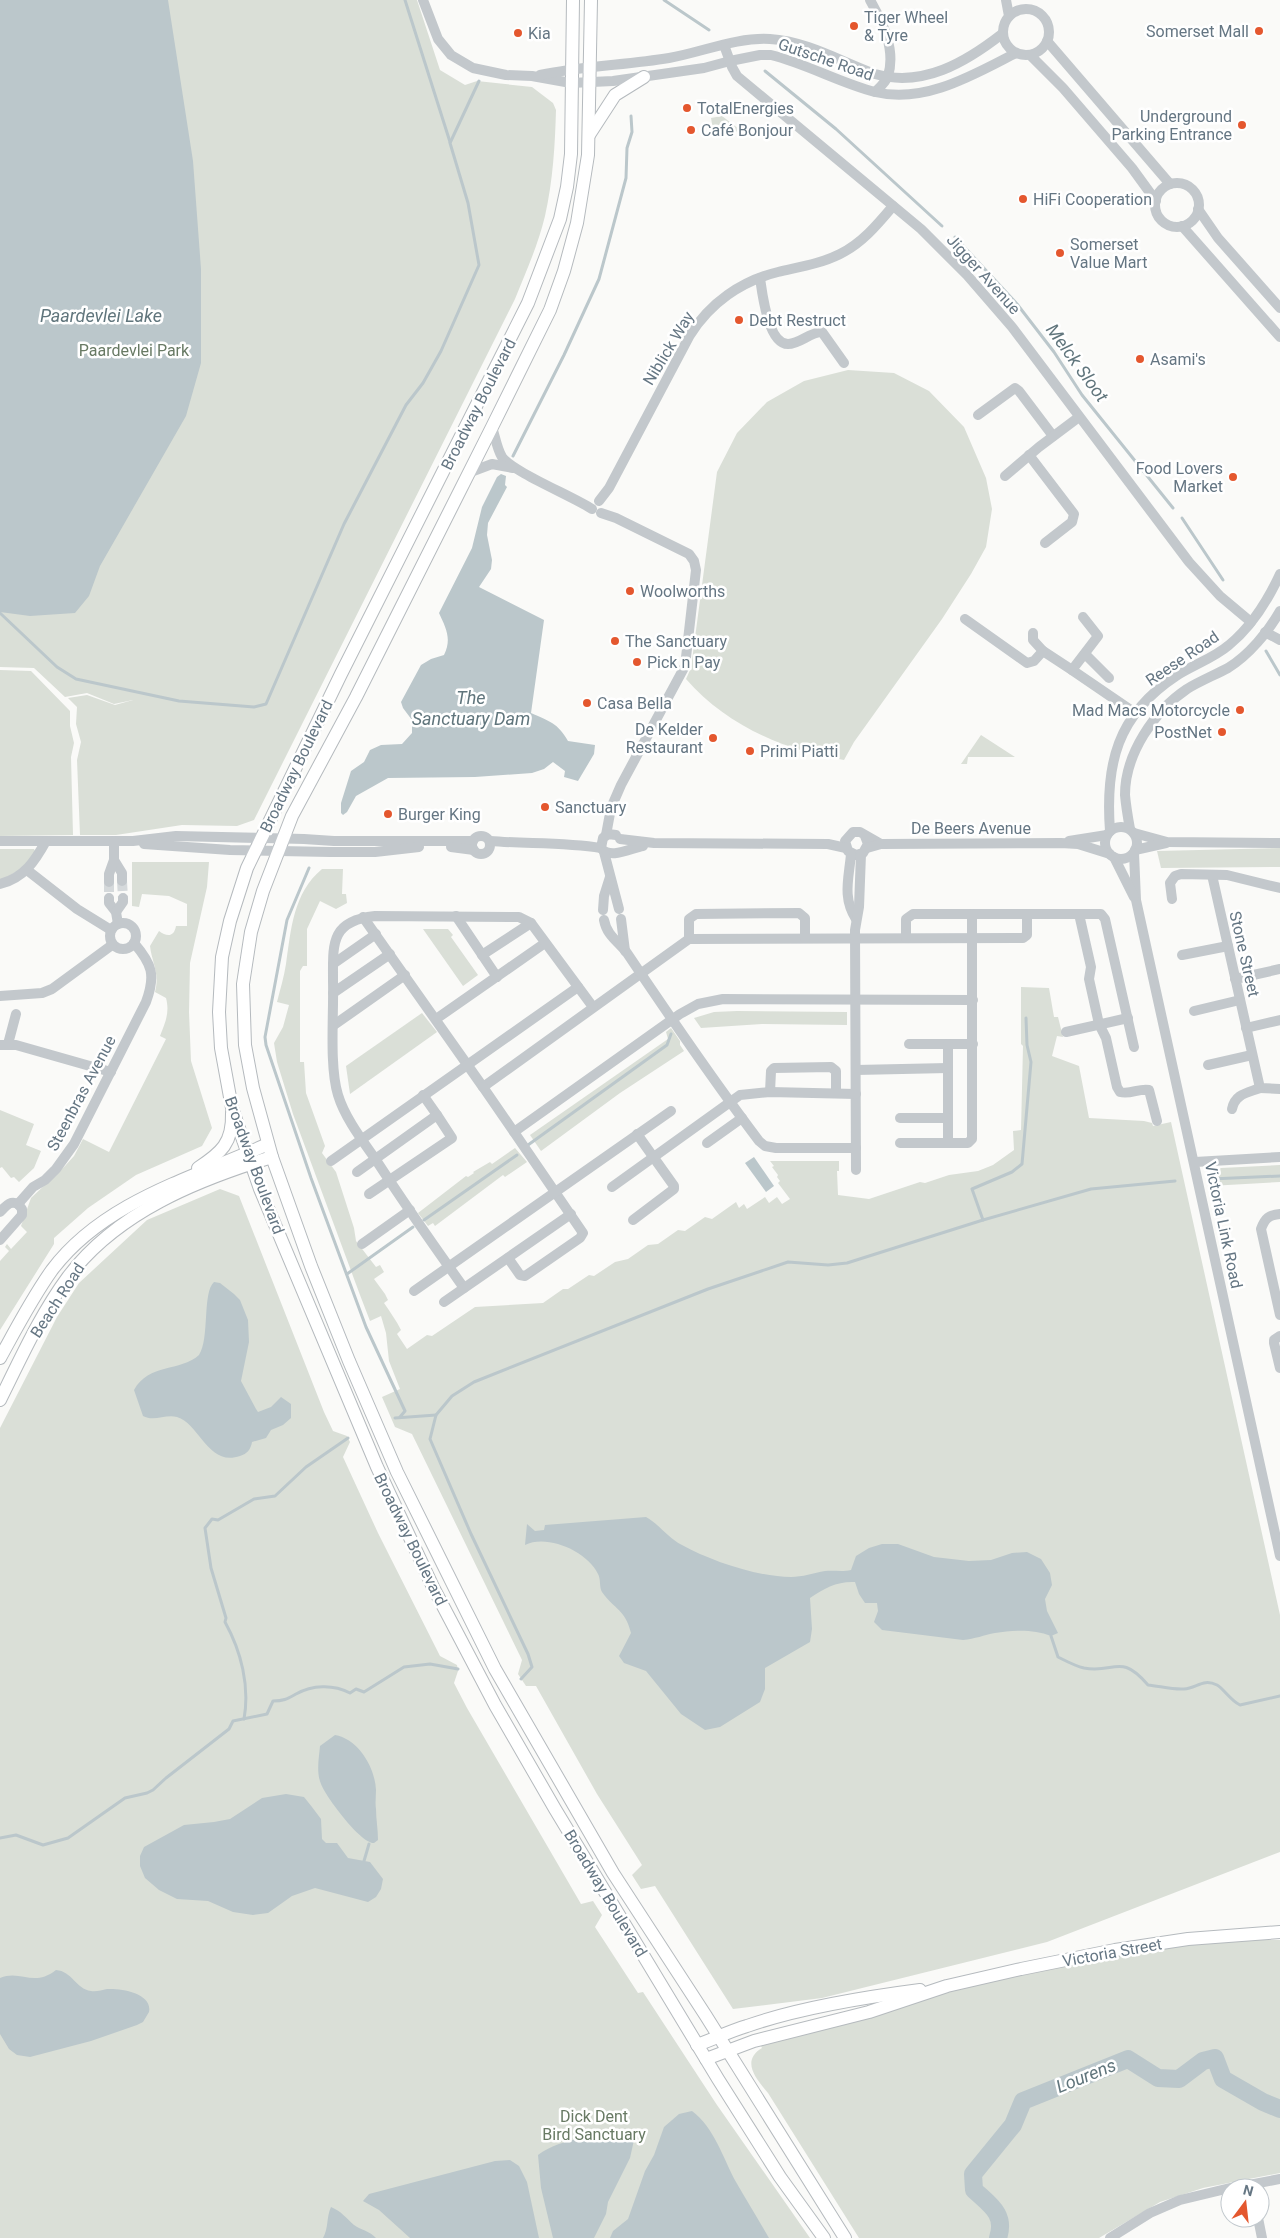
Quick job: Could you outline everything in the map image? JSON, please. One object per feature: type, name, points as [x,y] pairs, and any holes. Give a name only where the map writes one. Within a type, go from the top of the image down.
[{"type":"main road","name":"Broadway Boulevard","points":[[573,0],[572,126],[567,187],[560,219],[528,303],[257,844],[230,921],[220,978],[218,1012],[221,1048],[232,1108],[251,1158],[260,1189],[370,1450],[434,1586],[510,1731],[697,2046],[780,2177],[824,2238]]},
{"type":"main road","name":"Broadway Boulevard","points":[[591,0],[589,135],[584,191],[576,230],[564,271],[550,310],[492,427],[356,697],[292,816],[263,891],[251,932],[242,1002],[245,1045],[253,1088],[272,1157],[311,1266],[352,1370],[397,1472],[495,1669],[613,1873],[845,2238]]},
{"type":"main road","points":[[589,135],[615,95],[644,77]]},
{"type":"main road","points":[[189,1178],[196,1169],[223,1149],[230,1134],[232,1108]]},
{"type":"main road","name":"Beach Road","points":[[0,1400],[48,1307],[68,1277],[90,1252],[117,1227],[154,1204],[251,1158],[268,1144]]},
{"type":"main road","name":"Beach Road","points":[[0,1358],[29,1305],[52,1270],[83,1237],[109,1217],[133,1202],[189,1178],[251,1158],[272,1157]]},
{"type":"main road","name":"Victoria Street","points":[[706,2059],[754,2042],[868,2012],[947,1986],[1021,1968],[1115,1950],[1188,1939],[1280,1932]]},
{"type":"main road","name":"Victoria Street","points":[[697,2046],[748,2025],[788,2015],[891,1994],[947,1986]]},
{"type":"street","points":[[423,0],[438,39],[451,55],[474,68],[486,72],[532,76]]},
{"type":"street","points":[[870,0],[887,34],[889,55],[888,78],[875,92]]},
{"type":"street","points":[[1006,0],[1009,16]]},
{"type":"street","points":[[1025,4],[1045,18],[1049,27],[1047,41],[1040,50],[1030,55],[1016,53],[1007,45],[1002,34],[1004,24],[1009,16],[1025,4]]},
{"type":"street","name":"Gutsche Road","points":[[532,76],[572,68],[658,60],[696,53],[748,39],[782,40],[888,78],[908,79],[936,72],[980,52],[1002,34]]},
{"type":"street","points":[[1047,41],[1170,184]]},
{"type":"street","name":"Jigger Avenue","points":[[724,45],[737,76],[948,254],[984,294],[1194,568],[1220,596],[1251,622]]},
{"type":"street","name":"Gutsche Road","points":[[532,76],[572,82],[613,81],[704,68],[760,55],[771,55],[875,92],[900,95],[924,93],[941,87],[1016,53]]},
{"type":"street","points":[[1030,55],[1063,88],[1132,168],[1156,201]]},
{"type":"street","points":[[1198,209],[1193,220],[1182,226],[1171,226],[1162,221],[1157,213],[1156,201],[1160,192],[1170,184],[1181,184],[1191,188],[1197,198],[1198,209],[1218,238],[1280,308]]},
{"type":"street","name":"Niblick Way","points":[[599,506],[696,326],[727,295],[760,278],[811,265],[839,255],[862,240],[893,206]]},
{"type":"street","points":[[1182,226],[1280,337]]},
{"type":"street","points":[[760,278],[765,311],[779,339],[784,343],[791,343],[822,332],[844,363]]},
{"type":"street","points":[[978,415],[1015,388],[1053,436]]},
{"type":"street","points":[[1005,476],[1079,416]]},
{"type":"street","points":[[492,427],[501,455],[519,470],[577,500],[599,506],[616,518],[689,554],[694,561],[696,570],[685,666],[621,785],[611,808],[608,841],[610,873],[615,887],[626,951]]},
{"type":"street","points":[[1029,455],[1074,514],[1072,522],[1045,543]]},
{"type":"street","points":[[468,473],[492,464],[519,470]]},
{"type":"street","name":"Reese Road","points":[[1108,833],[1111,766],[1127,726],[1135,713],[1153,694],[1176,676],[1229,645],[1251,622],[1280,574]]},
{"type":"street","name":"Reese Road","points":[[1132,831],[1125,794],[1128,774],[1134,755],[1154,719],[1167,705],[1187,690],[1230,666],[1247,653],[1266,632],[1280,611]]},
{"type":"street","points":[[1072,670],[1098,636],[1083,617]]},
{"type":"street","points":[[965,619],[1027,662],[1034,662],[1043,651]]},
{"type":"street","points":[[1266,632],[1280,640]]},
{"type":"street","points":[[1032,633],[1034,640],[1043,651],[1135,713]]},
{"type":"street","points":[[1085,654],[1109,678]]},
{"type":"street","points":[[1132,831],[1137,843],[1134,851],[1125,858],[1112,856],[1105,845],[1108,833],[1120,827],[1166,842],[1280,843]]},
{"type":"street","points":[[854,849],[868,844],[865,836],[855,832],[854,849],[854,872],[846,892],[848,907],[856,919],[856,1170]]},
{"type":"street","name":"De Beers Avenue","points":[[1061,843],[1108,833]]},
{"type":"street","points":[[0,841],[114,841],[151,845],[257,844],[283,838],[474,845],[482,854],[489,845],[482,836],[474,845],[375,852],[278,851],[257,844]]},
{"type":"street","name":"De Beers Avenue","points":[[865,836],[881,844]]},
{"type":"street","points":[[0,884],[13,879],[27,870],[37,858],[46,841]]},
{"type":"street","points":[[109,882],[109,874],[114,860],[114,841]]},
{"type":"street","points":[[608,841],[621,846],[610,873],[604,896],[603,915],[610,937],[626,951],[672,1020],[759,1141],[770,1148],[856,1148]]},
{"type":"street","name":"De Beers Avenue","points":[[489,845],[572,844],[608,841],[654,844],[828,844],[854,849],[881,844],[1061,843],[1078,844],[1112,856]]},
{"type":"street","points":[[1134,851],[1144,850],[1166,842]]},
{"type":"street","name":"De Beers Avenue","points":[[618,852],[654,844]]},
{"type":"street","name":"Victoria Link Road","points":[[1134,851],[1136,900],[1280,1556]]},
{"type":"street","name":"Victoria Link Road","points":[[1112,856],[1136,900]]},
{"type":"street","points":[[114,860],[122,873],[122,882]]},
{"type":"street","points":[[27,870],[77,909],[115,927],[124,924],[132,927],[136,935],[134,943],[124,950],[112,945],[109,938],[115,927],[116,912],[123,902],[123,898]]},
{"type":"street","points":[[1172,899],[1170,883],[1175,876],[1212,875],[1248,879],[1280,888]]},
{"type":"street","name":"Stone Street","points":[[1212,875],[1260,1088]]},
{"type":"street","points":[[109,898],[109,903],[116,912]]},
{"type":"street","points":[[689,938],[689,919],[692,915],[801,914],[805,918],[805,938]]},
{"type":"street","points":[[906,938],[906,919],[910,914],[1098,914],[1104,917],[1134,1046]]},
{"type":"street","points":[[900,1143],[968,1142],[972,1138],[972,914]]},
{"type":"street","points":[[483,1087],[689,938],[1024,938],[1027,935],[1027,914]]},
{"type":"street","points":[[1079,914],[1091,967],[1089,979],[1098,1024],[1106,1038],[1118,1090],[1126,1094],[1144,1089],[1149,1090],[1157,1120]]},
{"type":"street","points":[[456,916],[497,977]]},
{"type":"street","points":[[464,1288],[389,1181],[342,1108],[337,1094],[334,1075],[333,964],[336,934],[350,922],[364,917],[516,916],[531,923],[593,1007]]},
{"type":"street","points":[[364,917],[583,1231],[580,1238],[525,1276],[520,1275],[508,1258]]},
{"type":"street","points":[[482,955],[531,923]]},
{"type":"street","points":[[333,964],[376,934]]},
{"type":"street","name":"Steenbras Avenue","points":[[18,1204],[33,1187],[55,1170],[74,1144],[146,1002],[150,989],[151,974],[148,959],[134,943]]},
{"type":"street","points":[[436,1019],[545,943]]},
{"type":"street","points":[[0,996],[42,992],[52,989],[112,945]]},
{"type":"street","points":[[1182,955],[1228,946]]},
{"type":"street","points":[[334,994],[390,954]]},
{"type":"street","points":[[1235,979],[1280,969]]},
{"type":"street","points":[[334,1026],[405,975]]},
{"type":"street","points":[[330,1161],[578,987]]},
{"type":"street","points":[[514,1132],[672,1020],[698,1004],[714,1000],[972,1000]]},
{"type":"street","points":[[1194,1011],[1240,1000]]},
{"type":"street","points":[[16,1014],[4,1044],[112,1072]]},
{"type":"street","points":[[1066,1032],[1128,1018]]},
{"type":"street","points":[[1246,1028],[1280,1020]]},
{"type":"street","points":[[909,1044],[972,1044]]},
{"type":"street","points":[[948,1044],[948,1142]]},
{"type":"street","points":[[1208,1065],[1252,1055]]},
{"type":"street","points":[[770,1092],[771,1071],[774,1068],[831,1067],[836,1071],[836,1093]]},
{"type":"street","points":[[856,1070],[948,1068]]},
{"type":"street","points":[[1232,1109],[1238,1096],[1260,1088],[1280,1089]]},
{"type":"street","points":[[612,1187],[740,1095],[770,1092],[856,1094]]},
{"type":"street","points":[[369,1194],[452,1138],[423,1095]]},
{"type":"street","points":[[414,1291],[671,1111]]},
{"type":"street","points":[[357,1172],[437,1116]]},
{"type":"street","points":[[707,1143],[742,1118]]},
{"type":"street","points":[[900,1118],[948,1118]]},
{"type":"street","points":[[633,1220],[674,1189],[674,1186],[637,1134]]},
{"type":"street","points":[[1195,1162],[1280,1157]]},
{"type":"street","points":[[0,1212],[8,1204],[18,1204],[22,1209],[22,1215],[0,1240]]},
{"type":"street","points":[[362,1244],[410,1210]]},
{"type":"street","points":[[444,1302],[571,1214]]},
{"type":"street","points":[[1280,1214],[1269,1216],[1261,1228],[1280,1315]]},
{"type":"street","points":[[1277,1338],[1280,1368]]},
{"type":"street","points":[[1110,2238],[1150,2213],[1173,2204],[1220,2191]]},
{"type":"green space","name":"Paardevlei Park","points":[[0,0],[417,0],[440,70],[465,85],[477,81],[532,87],[553,103],[556,110],[553,163],[545,216],[515,299],[254,820],[237,826],[182,825],[116,835],[80,835],[77,760],[81,742],[76,724],[77,707],[68,698],[87,695],[115,705],[133,700],[114,704],[87,693],[65,697],[34,668],[0,667]]},
{"type":"green space","points":[[722,116],[739,131],[714,135],[711,118]]},
{"type":"green space","points":[[848,370],[894,373],[929,391],[964,427],[986,478],[992,509],[986,547],[971,574],[942,619],[854,742],[844,760],[800,750],[758,733],[719,710],[686,679],[691,668],[717,472],[737,433],[767,402],[804,381]]},
{"type":"green space","points":[[0,670],[31,671],[70,711],[70,726],[74,743],[71,757],[73,835],[0,836]]},
{"type":"green space","points":[[981,735],[1015,757],[968,757],[967,764],[961,764]]},
{"type":"green space","points":[[1280,848],[1280,867],[1161,868],[1157,851]]},
{"type":"green space","points":[[0,849],[34,849],[35,851],[26,866],[0,881]]},
{"type":"green space","points":[[132,862],[209,862],[207,887],[190,963],[189,1012],[191,1061],[212,1128],[202,1146],[136,1175],[88,1208],[54,1238],[54,1244],[0,1330],[0,1261],[9,1251],[5,1247],[7,1244],[11,1249],[27,1232],[21,1226],[31,1198],[74,1156],[83,1139],[109,1152],[166,1039],[160,1036],[166,1018],[167,1003],[166,998],[155,992],[157,979],[150,946],[159,931],[170,935],[174,932],[176,926],[187,926],[187,904],[169,896],[142,894],[139,907],[132,906]]},
{"type":"green space","points":[[322,869],[343,869],[342,894],[346,894],[347,903],[336,909],[320,901],[307,929],[307,966],[303,966],[300,971],[300,1062],[304,1062],[306,1093],[325,1146],[322,1153],[336,1172],[354,1228],[356,1241],[376,1267],[380,1265],[384,1272],[374,1279],[388,1300],[384,1303],[401,1330],[397,1334],[407,1349],[427,1335],[432,1336],[475,1307],[543,1303],[563,1289],[568,1289],[589,1275],[594,1276],[615,1262],[628,1259],[648,1245],[658,1244],[678,1230],[685,1231],[705,1217],[712,1219],[736,1202],[739,1208],[744,1204],[747,1209],[765,1197],[769,1203],[777,1197],[782,1204],[790,1199],[778,1183],[780,1181],[777,1177],[778,1175],[770,1161],[839,1161],[839,1171],[837,1171],[838,1195],[869,1199],[920,1182],[925,1183],[949,1175],[978,1171],[993,1165],[1014,1150],[1013,1131],[1021,1130],[1023,1046],[1021,1044],[1021,987],[1049,988],[1054,1017],[1058,1017],[1063,1037],[1057,1036],[1052,1056],[1079,1066],[1089,1118],[1144,1121],[1152,1123],[1153,1126],[1171,1122],[1280,1615],[1280,1852],[1047,1942],[822,1998],[733,2009],[655,1886],[641,1889],[632,1875],[642,1865],[597,1794],[536,1686],[526,1686],[518,1674],[522,1660],[412,1434],[395,1427],[382,1397],[400,1389],[389,1361],[386,1333],[381,1316],[370,1321],[293,1114],[277,1062],[274,1043],[283,1027],[289,1005],[277,1002],[295,913],[305,889]]},
{"type":"green space","points":[[423,929],[448,929],[453,935],[451,937],[478,975],[463,986]]},
{"type":"green space","points":[[714,1012],[847,1012],[847,1025],[762,1024],[701,1028],[694,1018]]},
{"type":"green space","points":[[422,1013],[437,1032],[350,1094],[346,1066]]},
{"type":"green space","points":[[671,1028],[684,1051],[620,1093],[541,1151],[530,1135],[668,1039],[666,1032]]},
{"type":"green space","points":[[0,1110],[34,1124],[26,1145],[41,1151],[34,1168],[19,1182],[14,1177],[11,1178],[2,1167],[0,1168]]},
{"type":"green space","points":[[515,1148],[527,1162],[505,1177],[503,1175],[435,1226],[433,1223],[428,1226],[418,1213],[466,1176],[468,1177],[490,1162],[492,1164]]},
{"type":"green space","points":[[1280,1165],[1280,1182],[1210,1186],[1209,1176],[1221,1168]]},
{"type":"green space","name":"Dick Dent Bird Sanctuary","points":[[220,1189],[239,1196],[324,1412],[333,1431],[347,1436],[350,1442],[343,1457],[378,1533],[440,1656],[457,1665],[458,1671],[454,1683],[467,1708],[581,1904],[593,1901],[602,1915],[595,1927],[638,1993],[643,1992],[717,2105],[810,2238],[0,2238],[0,1428],[57,1317],[79,1283],[147,1220]]},
{"type":"green space","points":[[1232,1940],[1280,1940],[1280,2173],[1254,2178],[1220,2178],[1220,2185],[1203,2188],[1160,2202],[1099,2238],[859,2238],[768,2093],[755,2076],[751,2065],[755,2053],[762,2048],[761,2046],[931,1997],[1033,1971],[1157,1949]]},
{"type":"water","name":"Paardevlei Lake","points":[[0,0],[168,0],[193,161],[201,269],[201,363],[186,416],[100,566],[89,596],[75,613],[30,616],[0,612]]},
{"type":"water","name":"The Sanctuary Dam","points":[[501,474],[506,476],[505,485],[507,487],[488,523],[487,535],[492,560],[491,569],[479,587],[544,620],[531,713],[557,726],[568,741],[595,745],[594,754],[578,781],[564,777],[565,771],[553,762],[544,769],[532,773],[475,777],[388,778],[356,796],[347,812],[343,815],[341,813],[341,803],[351,771],[364,762],[370,750],[381,745],[402,744],[412,733],[412,720],[401,702],[421,665],[431,659],[444,655],[448,639],[439,613],[472,548],[482,507],[497,477]]},
{"type":"water","points":[[754,1157],[774,1186],[766,1192],[745,1163]]},
{"type":"water","points":[[214,1282],[220,1283],[240,1300],[248,1320],[249,1342],[241,1381],[256,1409],[258,1412],[271,1407],[281,1397],[291,1404],[291,1418],[283,1425],[271,1430],[266,1438],[252,1442],[250,1449],[245,1454],[229,1458],[220,1456],[212,1450],[185,1421],[177,1417],[147,1418],[143,1416],[134,1390],[140,1381],[148,1376],[183,1364],[199,1355],[204,1338],[208,1296]]},
{"type":"water","points":[[646,1517],[677,1542],[694,1551],[735,1567],[778,1576],[795,1577],[825,1571],[851,1570],[856,1556],[869,1548],[882,1544],[898,1544],[934,1557],[969,1561],[991,1560],[1012,1553],[1027,1552],[1041,1559],[1050,1573],[1052,1585],[1045,1599],[1047,1611],[1058,1633],[1051,1636],[1031,1631],[1009,1631],[963,1640],[882,1630],[874,1622],[878,1611],[877,1603],[865,1603],[859,1594],[855,1582],[837,1584],[826,1588],[810,1598],[812,1629],[810,1642],[765,1668],[765,1689],[760,1702],[720,1727],[705,1730],[681,1714],[646,1671],[624,1663],[619,1656],[631,1633],[629,1625],[623,1614],[602,1592],[599,1576],[593,1566],[576,1552],[555,1543],[534,1542],[525,1545],[527,1524],[535,1531],[544,1530],[545,1525]]},
{"type":"water","points":[[335,1735],[351,1742],[358,1748],[364,1755],[372,1772],[376,1790],[378,1836],[378,1840],[374,1843],[361,1836],[353,1828],[337,1809],[319,1779],[320,1746]]},
{"type":"water","points":[[286,1794],[304,1797],[321,1819],[322,1839],[326,1843],[337,1843],[348,1858],[370,1862],[383,1879],[381,1889],[376,1897],[368,1902],[315,1888],[292,1896],[268,1913],[253,1915],[233,1912],[208,1901],[177,1899],[159,1890],[145,1878],[140,1866],[140,1856],[144,1847],[184,1825],[230,1819],[262,1798]]},
{"type":"water","points":[[56,1970],[66,1973],[86,1990],[113,1989],[141,1996],[149,2006],[149,2012],[143,2022],[137,2025],[91,2041],[30,2057],[17,2055],[9,2049],[0,2034],[0,1978],[14,1975],[40,1978]]},
{"type":"water","points":[[692,2111],[712,2134],[736,2182],[769,2238],[610,2238],[613,2231],[628,2219],[645,2171],[654,2155],[664,2127],[679,2114]]},
{"type":"water","points":[[629,2129],[636,2131],[630,2158],[608,2202],[606,2214],[594,2238],[553,2238],[541,2188],[538,2155],[558,2144]]},
{"type":"water","points":[[510,2160],[519,2166],[527,2182],[539,2238],[410,2238],[379,2210],[363,2201],[369,2194],[495,2161]]},
{"type":"water","points":[[331,2207],[354,2225],[376,2238],[323,2238]]},
{"type":"waterway","points":[[405,0],[450,142]]},
{"type":"waterway","name":"Melck Sloot","points":[[664,0],[709,30]]},
{"type":"waterway","name":"Melck Sloot","points":[[765,71],[836,129],[942,226]]},
{"type":"waterway","points":[[0,613],[57,667],[76,679],[179,701],[254,707],[266,704],[344,524],[406,405],[423,383],[441,351],[479,265],[468,203],[450,143],[479,81]]},
{"type":"waterway","points":[[513,456],[564,355],[599,279],[626,178],[627,148],[632,132],[631,116]]},
{"type":"waterway","name":"Melck Sloot","points":[[955,237],[1017,304],[1054,352],[1082,395],[1173,508]]},
{"type":"waterway","name":"Melck Sloot","points":[[1182,518],[1223,580]]},
{"type":"waterway","name":"Melck Sloot","points":[[1266,651],[1280,675]]},
{"type":"waterway","points":[[309,868],[287,920],[265,1037],[266,1045],[311,1178],[366,1327],[405,1411],[400,1417]]},
{"type":"waterway","points":[[983,1220],[972,1189],[1012,1172],[1022,1164],[1031,1062],[1027,1045],[1026,1018]]},
{"type":"waterway","points":[[528,1145],[667,1045],[671,1034]]},
{"type":"waterway","points":[[424,1220],[517,1155]]},
{"type":"waterway","points":[[1211,1179],[1280,1176]]},
{"type":"waterway","points":[[521,1679],[532,1667],[528,1654],[471,1534],[430,1439],[436,1415],[452,1396],[474,1382],[708,1289],[788,1262],[828,1265],[847,1263],[983,1220],[1091,1189],[1175,1181]]},
{"type":"waterway","points":[[347,1274],[413,1227]]},
{"type":"waterway","points":[[395,1418],[436,1415]]},
{"type":"waterway","points":[[244,1719],[246,1694],[243,1669],[236,1645],[225,1622],[226,1618],[211,1568],[205,1528],[212,1519],[218,1520],[254,1499],[275,1496],[306,1467],[348,1438]]},
{"type":"waterway","name":"Melck Sloot","points":[[1051,1636],[1058,1657],[1084,1668],[1103,1669],[1117,1666],[1131,1669],[1148,1685],[1180,1689],[1212,1683],[1220,1687],[1240,1705],[1280,1696]]},
{"type":"waterway","points":[[0,1838],[16,1835],[43,1845],[68,1838],[125,1798],[153,1790],[229,1729],[233,1721],[267,1714],[273,1701],[280,1701],[316,1687],[337,1688],[350,1693],[356,1689],[364,1692],[404,1667],[430,1664],[458,1669]]},
{"type":"waterway","points":[[364,1861],[369,1844]]},
{"type":"waterway","name":"Lourens","points":[[998,2238],[1000,2230],[998,2216],[991,2205],[974,2190],[973,2174],[1013,2125],[1023,2101],[1128,2059],[1158,2078],[1179,2079],[1203,2061],[1215,2058],[1223,2079],[1263,2102],[1280,2109]]},
{"type":"tunnel","points":[[122,881],[123,898]]},
{"type":"tunnel","points":[[109,882],[109,898]]},
{"type":"place","name":"Tiger Wheel & Tyre","points":[[854,26]]},
{"type":"place","name":"Somerset Mall","points":[[1259,31]]},
{"type":"place","name":"Kia","points":[[518,33]]},
{"type":"place","name":"TotalEnergies","points":[[687,108]]},
{"type":"place","name":"Underground Parking Entrance","points":[[1242,125]]},
{"type":"place","name":"Café Bonjour","points":[[691,130]]},
{"type":"place","name":"HiFi Cooperation","points":[[1023,199]]},
{"type":"place","name":"Somerset Value Mart","points":[[1060,253]]},
{"type":"place","name":"Debt Restruct","points":[[739,320]]},
{"type":"place","name":"Asami's","points":[[1140,359]]},
{"type":"place","name":"Food Lovers Market","points":[[1233,477]]},
{"type":"place","name":"Woolworths","points":[[630,591]]},
{"type":"place","name":"The Sanctuary","points":[[615,641]]},
{"type":"place","name":"Pick n Pay","points":[[637,662]]},
{"type":"place","name":"Casa Bella","points":[[587,703]]},
{"type":"place","name":"Mad Macs Motorcycle","points":[[1240,710]]},
{"type":"place","name":"PostNet","points":[[1222,732]]},
{"type":"place","name":"De Kelder Restaurant","points":[[713,738]]},
{"type":"place","name":"Primi Piatti","points":[[750,751]]},
{"type":"place","name":"Sanctuary","points":[[545,807]]},
{"type":"place","name":"Burger King","points":[[388,814]]}]
